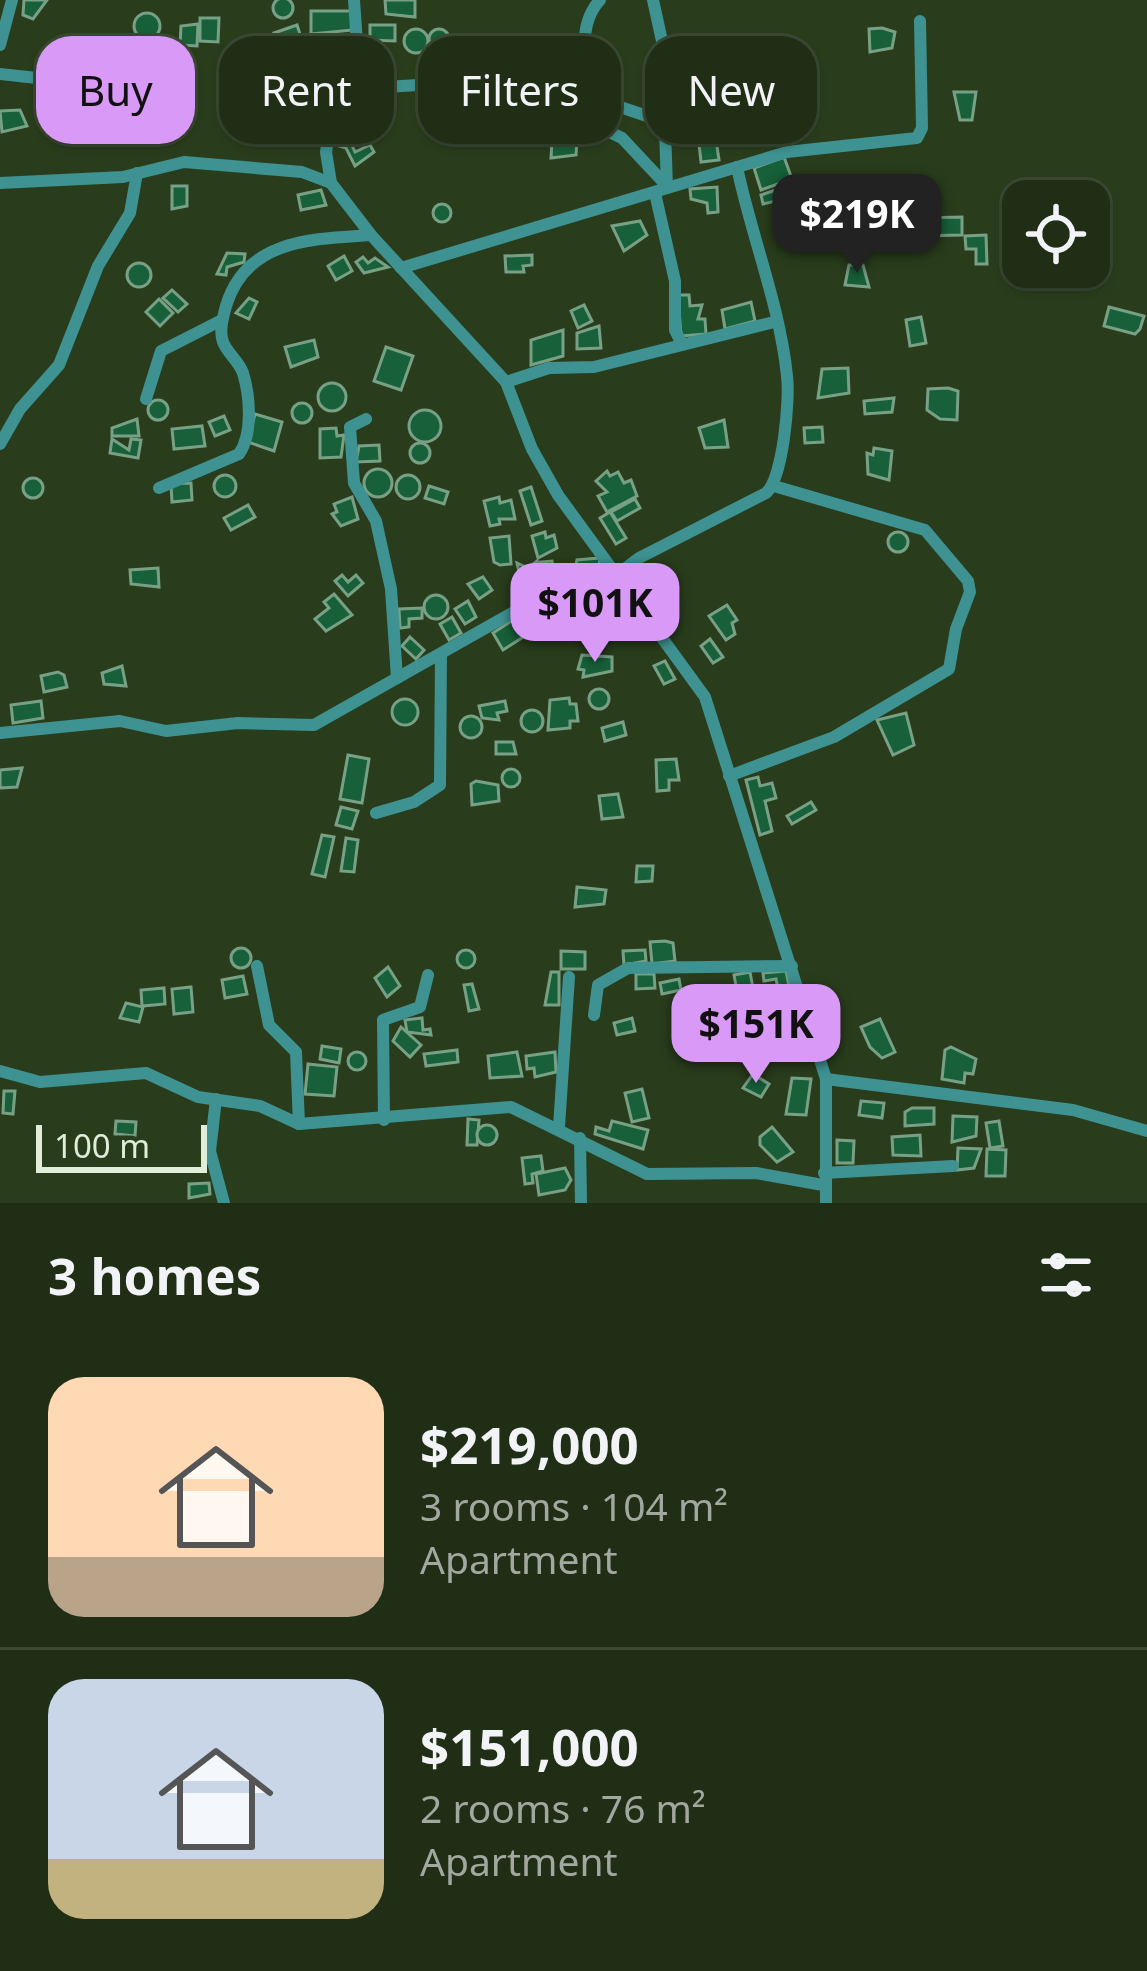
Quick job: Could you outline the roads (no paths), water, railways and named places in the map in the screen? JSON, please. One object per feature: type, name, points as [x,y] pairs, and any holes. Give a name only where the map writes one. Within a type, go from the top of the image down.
[{"type":"street","points":[[0,45],[12,0]]},
{"type":"street","points":[[354,0],[356,36]]},
{"type":"street","points":[[601,0],[587,14],[584,35],[595,94],[602,101],[645,115]]},
{"type":"street","points":[[653,0],[661,36]]},
{"type":"street","points":[[401,268],[736,166],[825,145],[917,138],[922,128],[920,21]]},
{"type":"street","points":[[0,74],[36,78]]},
{"type":"street","points":[[394,86],[501,80],[622,138],[663,189]]},
{"type":"street","points":[[328,144],[331,183]]},
{"type":"street","points":[[662,144],[675,330],[682,344]]},
{"type":"street","points":[[0,183],[137,173],[184,162],[302,172],[331,183],[371,235],[506,382],[532,449],[614,577],[695,680],[826,1078],[826,1203]]},
{"type":"street","points":[[736,166],[788,378],[774,486]]},
{"type":"street","points":[[0,444],[20,410],[59,365],[98,266],[130,214],[137,173]]},
{"type":"street","points":[[159,488],[239,454],[246,444],[244,378],[222,341],[222,320],[232,287],[250,264],[273,249],[303,240],[371,235]]},
{"type":"street","points":[[146,400],[161,351],[222,320]]},
{"type":"street","points":[[506,382],[774,322]]},
{"type":"street","points":[[366,419],[350,427],[354,483],[376,521],[391,589],[397,678]]},
{"type":"street","points":[[0,733],[120,721],[166,731],[238,723],[314,725],[557,589],[614,577],[639,557],[774,486],[925,530],[968,581],[970,592],[949,669],[834,737],[729,776]]},
{"type":"street","points":[[376,813],[414,802],[440,785],[441,655]]},
{"type":"street","points":[[257,966],[269,1024],[296,1052],[299,1124]]},
{"type":"street","points":[[594,1015],[598,986],[628,968],[791,966]]},
{"type":"street","points":[[384,1120],[383,1020],[420,1007],[428,975]]},
{"type":"street","points":[[559,1127],[569,977]]},
{"type":"street","points":[[0,1071],[40,1082],[146,1073],[217,1099],[260,1106],[299,1124],[511,1107],[647,1174],[756,1173],[824,1179],[952,1166]]},
{"type":"street","points":[[826,1078],[1073,1110],[1147,1131]]},
{"type":"street","points":[[217,1099],[210,1151],[224,1203]]},
{"type":"street","points":[[580,1138],[581,1203]]}]
